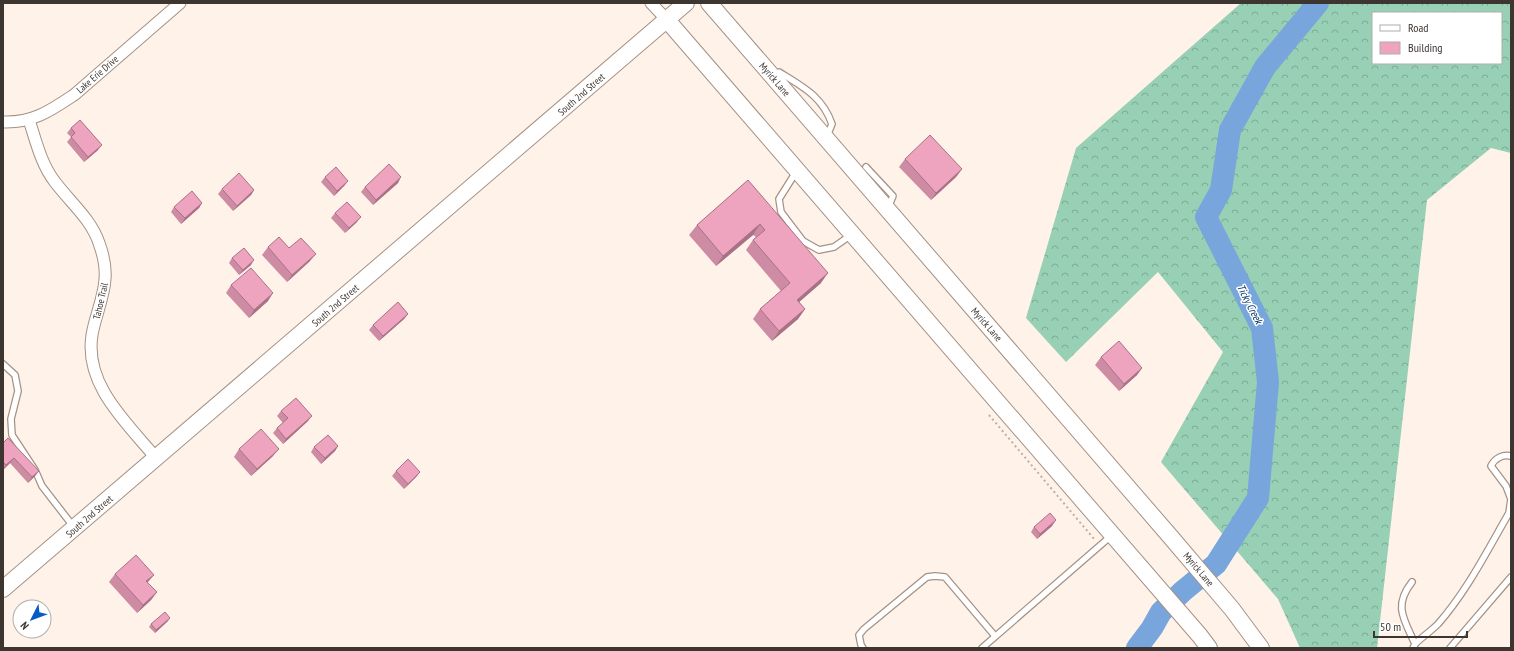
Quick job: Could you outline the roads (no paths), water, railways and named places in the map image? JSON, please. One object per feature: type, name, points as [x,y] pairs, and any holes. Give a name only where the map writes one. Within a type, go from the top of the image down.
[{"type":"street","name":"Lake Erie Drive","points":[[3,122],[15,123],[29,120],[44,114],[74,95],[180,3]]},
{"type":"street","points":[[651,3],[853,234],[1204,642]]},
{"type":"street","name":"South 2nd Street","points":[[3,589],[686,3]]},
{"type":"street","name":"Myrick Lane","points":[[709,3],[1170,535],[1232,609],[1262,648]]},
{"type":"street","name":"Tahoe Trail","points":[[29,120],[41,156],[54,182],[80,210],[91,226],[99,242],[103,258],[105,279],[92,336],[92,357],[99,381],[104,393],[114,408],[156,458]]},
{"type":"lane","points":[[866,167],[893,196],[890,203],[886,207]]},
{"type":"lane","points":[[797,170],[780,199],[781,212],[803,241],[818,250],[834,246],[853,234]]},
{"type":"lane","points":[[3,364],[14,375],[18,391],[11,419],[12,435],[35,470],[42,486],[74,528]]},
{"type":"lane","points":[[1412,582],[1405,590],[1402,597],[1402,613],[1414,646],[1450,610],[1509,513],[1511,499],[1506,486],[1491,466],[1497,458],[1506,455],[1511,456]]},
{"type":"lane","points":[[982,648],[1112,534]]},
{"type":"lane","points":[[863,648],[859,635],[864,629],[927,577],[935,576],[945,577],[995,636]]},
{"type":"lane","points":[[1450,648],[1511,577]]},
{"type":"waterway","name":"Ticky Creek","points":[[1137,648],[1152,628],[1161,612],[1183,591],[1216,564],[1258,498],[1268,382],[1262,328],[1206,217],[1221,190],[1230,130],[1265,67],[1318,3]]}]
